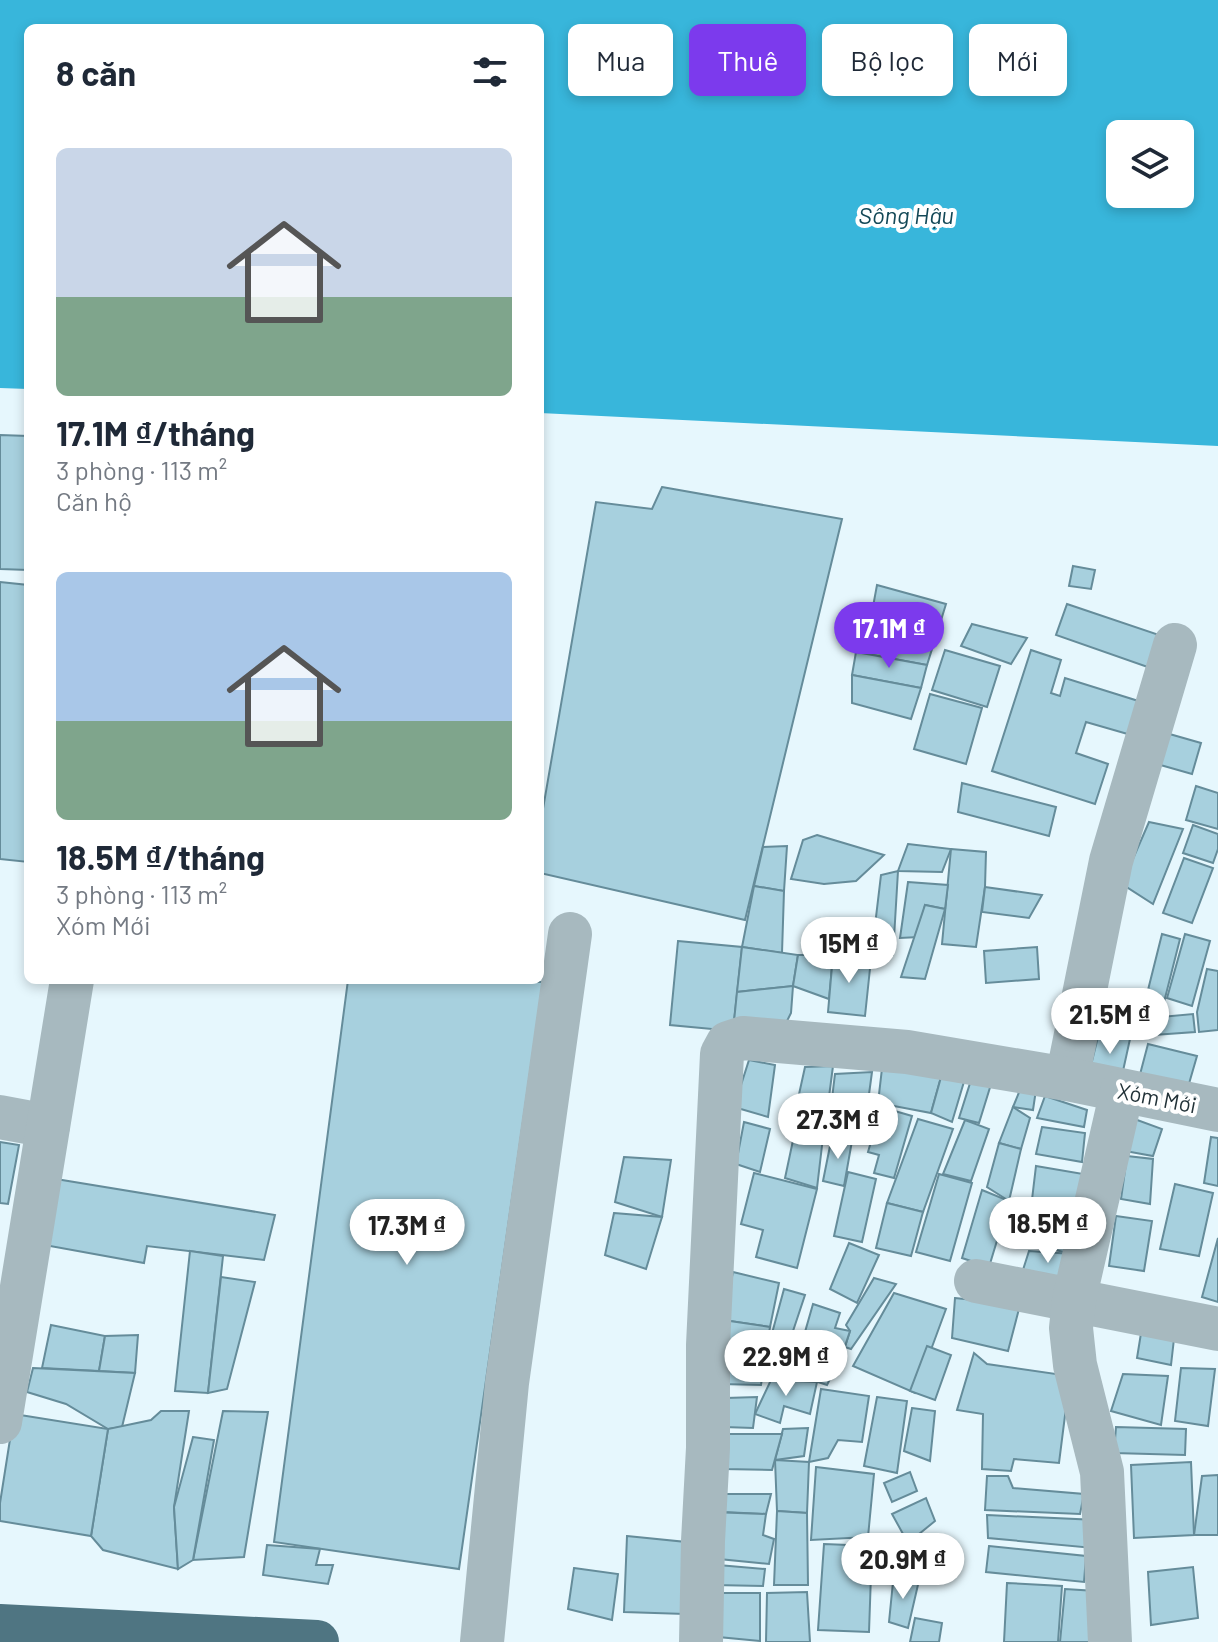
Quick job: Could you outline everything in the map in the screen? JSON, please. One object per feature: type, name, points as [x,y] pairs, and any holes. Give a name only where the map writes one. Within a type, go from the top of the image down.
[{"type":"highway","points":[[0,1626],[47,1635],[317,1642]]},
{"type":"street","points":[[1067,1079],[1111,861],[1175,645]]},
{"type":"street","points":[[482,1642],[507,1383],[570,934]]},
{"type":"street","points":[[0,1422],[11,1289],[48,1126],[71,984]]},
{"type":"street","name":"Xóm Mới","points":[[701,1642],[708,1448],[708,1345],[724,1048],[734,1040],[743,1038],[907,1052],[1067,1079],[1218,1110]]},
{"type":"street","points":[[1110,1642],[1102,1472],[1075,1365],[1071,1328],[1074,1300],[1122,1091]]},
{"type":"street","points":[[0,1117],[48,1126]]},
{"type":"street","points":[[976,1281],[1218,1329]]},
{"type":"water","name":"Sông Hậu","points":[[0,0],[1218,0],[1218,446],[544,413],[544,24],[24,24],[24,389],[0,388]]},
{"type":"building","points":[[0,435],[24,436],[24,570],[0,569]]},
{"type":"building","points":[[662,487],[842,519],[745,920],[544,874],[544,803],[596,502],[652,509]]},
{"type":"building","points":[[1073,566],[1095,570],[1091,589],[1069,586]]},
{"type":"building","points":[[0,582],[24,585],[24,862],[0,859]]},
{"type":"building","points":[[877,585],[946,604],[938,630],[872,612]]},
{"type":"building","points":[[1067,604],[1171,639],[1159,671],[1056,635]]},
{"type":"building","points":[[872,612],[938,630],[927,665],[856,652]]},
{"type":"building","points":[[972,624],[1027,638],[1011,664],[961,646]]},
{"type":"building","points":[[945,650],[1000,666],[987,707],[932,690]]},
{"type":"building","points":[[1031,650],[1061,660],[1051,693],[1060,696],[1065,678],[1148,704],[1138,737],[1086,722],[1076,753],[1108,764],[1095,804],[992,771]]},
{"type":"building","points":[[856,652],[927,665],[921,688],[852,675]]},
{"type":"building","points":[[852,675],[921,688],[911,719],[852,703]]},
{"type":"building","points":[[930,694],[982,708],[966,764],[914,749]]},
{"type":"building","points":[[1159,731],[1201,743],[1192,774],[1150,762]]},
{"type":"building","points":[[962,783],[1056,807],[1049,836],[958,812]]},
{"type":"building","points":[[1196,786],[1218,793],[1218,829],[1186,820]]},
{"type":"building","points":[[1149,822],[1183,829],[1153,904],[1122,884]]},
{"type":"building","points":[[1193,825],[1218,834],[1218,849],[1213,863],[1183,853]]},
{"type":"building","points":[[817,835],[884,855],[856,881],[824,884],[791,879],[803,840]]},
{"type":"building","points":[[908,844],[951,849],[942,872],[898,871]]},
{"type":"building","points":[[787,846],[784,891],[754,886],[763,847]]},
{"type":"building","points":[[951,849],[986,852],[985,887],[976,947],[942,944]]},
{"type":"building","points":[[1184,858],[1213,868],[1192,923],[1163,913]]},
{"type":"building","points":[[898,871],[893,955],[871,959],[881,875]]},
{"type":"building","points":[[908,882],[948,885],[945,909],[925,905],[919,937],[900,938]]},
{"type":"building","points":[[754,886],[784,891],[782,953],[742,947]]},
{"type":"building","points":[[985,887],[1042,895],[1029,918],[982,912]]},
{"type":"building","points":[[925,905],[945,909],[925,979],[901,977]]},
{"type":"building","points":[[1162,934],[1180,939],[1163,1006],[1145,1002]]},
{"type":"building","points":[[1185,934],[1210,941],[1192,1006],[1167,998]]},
{"type":"building","points":[[678,941],[742,947],[733,1031],[670,1025]]},
{"type":"building","points":[[742,947],[798,955],[793,986],[737,992]]},
{"type":"building","points":[[1037,947],[1039,979],[986,983],[984,951]]},
{"type":"building","points":[[798,955],[833,955],[829,999],[793,986]]},
{"type":"building","points":[[833,955],[871,959],[865,1016],[828,1012]]},
{"type":"building","points":[[1207,969],[1218,971],[1218,1030],[1199,1032],[1197,1012]]},
{"type":"building","points":[[347,984],[543,984],[459,1569],[274,1542]]},
{"type":"building","points":[[793,986],[791,1013],[778,1039],[733,1031],[737,992]]},
{"type":"building","points":[[1119,1005],[1153,1007],[1150,1014],[1132,1013],[1131,1027],[1117,1026]]},
{"type":"building","points":[[1193,1014],[1195,1032],[1140,1036],[1139,1019]]},
{"type":"building","points":[[1099,1033],[1130,1039],[1121,1080],[1089,1073]]},
{"type":"building","points":[[1148,1044],[1197,1056],[1186,1094],[1138,1082]]},
{"type":"building","points":[[749,1060],[775,1065],[768,1117],[734,1107]]},
{"type":"building","points":[[883,1060],[943,1070],[931,1113],[878,1103]]},
{"type":"building","points":[[833,1066],[826,1120],[794,1117],[805,1067]]},
{"type":"building","points":[[943,1070],[966,1075],[952,1122],[931,1113]]},
{"type":"building","points":[[872,1072],[865,1124],[830,1115],[835,1074]]},
{"type":"building","points":[[972,1077],[992,1081],[979,1123],[959,1118]]},
{"type":"building","points":[[1037,1083],[1033,1110],[1013,1107],[1022,1085]]},
{"type":"building","points":[[1045,1096],[1087,1110],[1084,1127],[1037,1118]]},
{"type":"building","points":[[881,1107],[912,1116],[894,1178],[874,1173],[879,1155],[868,1152]]},
{"type":"building","points":[[1013,1107],[1030,1118],[1021,1149],[999,1143]]},
{"type":"building","points":[[1129,1117],[1162,1129],[1153,1156],[1125,1151]]},
{"type":"building","points":[[918,1119],[953,1129],[923,1212],[887,1203]]},
{"type":"building","points":[[965,1120],[989,1129],[971,1181],[943,1174]]},
{"type":"building","points":[[744,1122],[770,1129],[760,1172],[736,1164]]},
{"type":"building","points":[[1042,1127],[1085,1133],[1082,1162],[1036,1154]]},
{"type":"building","points":[[795,1131],[823,1137],[817,1188],[785,1178]]},
{"type":"building","points":[[832,1136],[852,1141],[844,1186],[823,1181]]},
{"type":"building","points":[[1211,1137],[1218,1138],[1218,1186],[1204,1183]]},
{"type":"building","points":[[0,1142],[19,1145],[8,1204],[0,1203]]},
{"type":"building","points":[[999,1143],[1021,1149],[1009,1201],[987,1187]]},
{"type":"building","points":[[1127,1156],[1153,1159],[1150,1204],[1121,1199]]},
{"type":"building","points":[[624,1157],[671,1160],[662,1217],[615,1202]]},
{"type":"building","points":[[1036,1166],[1089,1175],[1080,1212],[1031,1208]]},
{"type":"building","points":[[848,1172],[876,1179],[862,1242],[834,1236]]},
{"type":"building","points":[[754,1173],[817,1189],[797,1268],[756,1257],[763,1230],[741,1224]]},
{"type":"building","points":[[939,1174],[972,1183],[950,1261],[916,1252]]},
{"type":"building","points":[[56,1179],[275,1215],[264,1260],[147,1246],[144,1263],[39,1244]]},
{"type":"building","points":[[1175,1184],[1213,1193],[1199,1256],[1160,1249]]},
{"type":"building","points":[[982,1190],[1009,1201],[989,1267],[962,1258]]},
{"type":"building","points":[[887,1203],[923,1212],[911,1256],[876,1248]]},
{"type":"building","points":[[614,1213],[662,1217],[646,1269],[605,1255]]},
{"type":"building","points":[[1032,1216],[1080,1222],[1072,1254],[1026,1243]]},
{"type":"building","points":[[1116,1216],[1152,1221],[1144,1271],[1109,1266]]},
{"type":"building","points":[[1218,1238],[1218,1302],[1202,1297]]},
{"type":"building","points":[[849,1243],[879,1255],[857,1303],[830,1289]]},
{"type":"building","points":[[190,1251],[223,1256],[208,1393],[175,1391]]},
{"type":"building","points":[[1029,1251],[1072,1254],[1065,1282],[1022,1273]]},
{"type":"building","points":[[733,1272],[779,1283],[770,1327],[723,1320]]},
{"type":"building","points":[[221,1277],[255,1282],[227,1389],[208,1393]]},
{"type":"building","points":[[874,1278],[896,1284],[851,1349],[845,1347],[850,1331],[846,1325]]},
{"type":"building","points":[[784,1289],[805,1295],[781,1367],[764,1363]]},
{"type":"building","points":[[894,1293],[946,1309],[915,1393],[853,1366]]},
{"type":"building","points":[[955,1298],[1020,1305],[1008,1351],[952,1338]]},
{"type":"building","points":[[813,1304],[840,1313],[835,1328],[850,1331],[842,1355],[803,1339]]},
{"type":"building","points":[[723,1320],[770,1327],[761,1385],[721,1384]]},
{"type":"building","points":[[51,1325],[105,1336],[99,1371],[42,1368]]},
{"type":"building","points":[[1142,1327],[1175,1330],[1171,1365],[1137,1358]]},
{"type":"building","points":[[138,1335],[135,1373],[99,1371],[105,1336]]},
{"type":"building","points":[[803,1339],[842,1355],[827,1385],[794,1374]]},
{"type":"building","points":[[927,1346],[951,1355],[935,1400],[910,1391]]},
{"type":"building","points":[[974,1353],[987,1364],[1070,1376],[1059,1463],[1014,1459],[1011,1471],[982,1469],[983,1414],[957,1410]]},
{"type":"building","points":[[33,1368],[135,1373],[122,1427],[108,1429],[66,1404],[27,1392]]},
{"type":"building","points":[[1181,1368],[1215,1369],[1208,1426],[1175,1421]]},
{"type":"building","points":[[1123,1374],[1168,1376],[1161,1425],[1111,1411]]},
{"type":"building","points":[[771,1380],[817,1382],[810,1414],[784,1406],[780,1423],[755,1414]]},
{"type":"building","points":[[821,1389],[869,1396],[862,1442],[838,1440],[828,1458],[809,1462]]},
{"type":"building","points":[[757,1397],[753,1428],[724,1427],[726,1398]]},
{"type":"building","points":[[877,1397],[907,1401],[897,1473],[864,1466]]},
{"type":"building","points":[[912,1408],[935,1411],[930,1461],[904,1451]]},
{"type":"building","points":[[161,1411],[189,1411],[174,1507],[178,1569],[103,1550],[91,1536],[108,1429],[151,1420]]},
{"type":"building","points":[[223,1411],[268,1412],[244,1557],[193,1560]]},
{"type":"building","points":[[14,1414],[108,1429],[91,1536],[0,1521]]},
{"type":"building","points":[[1116,1427],[1186,1429],[1185,1455],[1114,1453]]},
{"type":"building","points":[[808,1428],[804,1456],[775,1460],[783,1429]]},
{"type":"building","points":[[723,1434],[782,1434],[772,1470],[723,1469]]},
{"type":"building","points":[[193,1437],[214,1440],[193,1560],[178,1569],[174,1507]]},
{"type":"building","points":[[775,1460],[809,1462],[807,1513],[777,1511]]},
{"type":"building","points":[[1191,1462],[1194,1535],[1134,1538],[1131,1465]]},
{"type":"building","points":[[816,1467],[874,1474],[868,1537],[811,1540]]},
{"type":"building","points":[[910,1472],[917,1491],[892,1502],[884,1483]]},
{"type":"building","points":[[1218,1475],[1218,1535],[1194,1535],[1202,1476]]},
{"type":"building","points":[[987,1476],[1008,1476],[1013,1488],[1084,1494],[1080,1514],[985,1510]]},
{"type":"building","points":[[726,1494],[771,1494],[766,1514],[723,1512]]},
{"type":"building","points":[[926,1498],[935,1521],[908,1543],[892,1514]]},
{"type":"building","points":[[777,1511],[807,1513],[808,1585],[774,1585]]},
{"type":"building","points":[[711,1512],[766,1514],[763,1535],[774,1539],[769,1564],[709,1558]]},
{"type":"building","points":[[987,1515],[1097,1520],[1093,1548],[988,1538]]},
{"type":"building","points":[[627,1536],[686,1542],[685,1614],[624,1612]]},
{"type":"building","points":[[824,1544],[872,1546],[869,1632],[818,1630]]},
{"type":"building","points":[[267,1545],[320,1549],[316,1565],[333,1565],[328,1584],[263,1575]]},
{"type":"building","points":[[989,1546],[1086,1556],[1084,1582],[986,1572]]},
{"type":"building","points":[[718,1565],[765,1569],[763,1586],[714,1585]]},
{"type":"building","points":[[1193,1567],[1198,1618],[1151,1625],[1148,1572]]},
{"type":"building","points":[[574,1568],[618,1574],[612,1620],[568,1609]]},
{"type":"building","points":[[920,1576],[908,1628],[889,1622],[893,1582]]},
{"type":"building","points":[[1007,1583],[1062,1586],[1058,1642],[1004,1642]]},
{"type":"building","points":[[1065,1589],[1096,1591],[1092,1642],[1060,1642]]},
{"type":"building","points":[[807,1592],[810,1642],[766,1642],[767,1593]]},
{"type":"building","points":[[709,1593],[760,1593],[760,1641],[708,1636]]},
{"type":"building","points":[[915,1618],[942,1623],[939,1642],[910,1642]]}]
